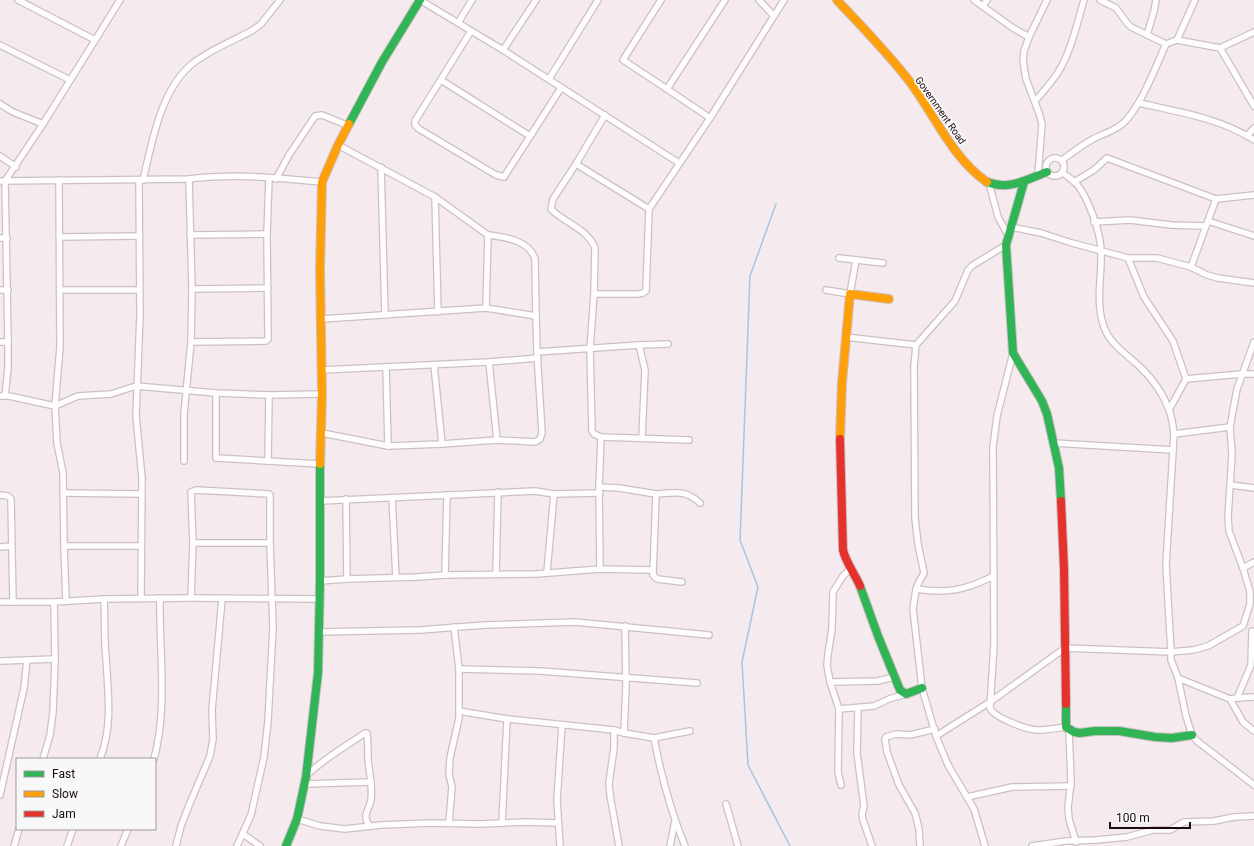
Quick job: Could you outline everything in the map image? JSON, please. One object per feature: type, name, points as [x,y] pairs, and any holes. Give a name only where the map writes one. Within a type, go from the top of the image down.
[{"type":"street","points":[[18,0],[95,40]]},
{"type":"street","points":[[119,0],[16,167],[3,181],[7,238],[8,290],[8,368],[3,396],[56,406],[78,396],[111,394],[136,386],[216,393],[269,395],[322,394]]},
{"type":"street","points":[[141,598],[142,478],[138,438],[136,386],[139,344],[138,236],[141,180],[155,129],[171,88],[176,81],[200,58],[253,30],[261,24],[280,0]]},
{"type":"street","points":[[286,846],[297,819],[305,780],[318,673],[320,464],[322,433],[322,319],[320,270],[322,182],[338,145],[382,62],[420,0],[503,50],[679,162]]},
{"type":"street","points":[[458,23],[472,0]]},
{"type":"street","points":[[503,50],[536,0]]},
{"type":"street","points":[[549,79],[598,0]]},
{"type":"street","points":[[660,0],[623,60],[710,118]]},
{"type":"street","points":[[667,89],[725,0]]},
{"type":"street","points":[[759,0],[774,16]]},
{"type":"street","points":[[594,294],[638,294],[646,291],[649,209],[679,162],[710,118],[784,0]]},
{"type":"street","name":"Government Road","points":[[837,0],[893,60],[965,161],[980,177],[989,183]]},
{"type":"street","points":[[974,0],[1013,28],[1030,37]]},
{"type":"street","points":[[983,6],[987,0]]},
{"type":"street","points":[[1038,175],[1042,124],[1026,78],[1023,61],[1024,51],[1046,0]]},
{"type":"street","points":[[1035,101],[1048,87],[1058,72],[1074,35],[1084,0]]},
{"type":"street","points":[[1100,0],[1116,8],[1131,27],[1166,44],[1177,40],[1220,48],[1254,32]]},
{"type":"street","points":[[1147,35],[1156,0]]},
{"type":"street","points":[[1177,40],[1195,0]]},
{"type":"street","points":[[471,31],[415,121],[415,125],[419,129],[500,177],[504,177],[561,88]]},
{"type":"street","points":[[1062,160],[1085,144],[1119,127],[1127,120],[1139,103],[1166,44]]},
{"type":"street","points":[[0,45],[70,80]]},
{"type":"street","points":[[1220,48],[1254,106]]},
{"type":"street","points":[[441,80],[530,136]]},
{"type":"street","points":[[1139,103],[1213,120],[1254,140]]},
{"type":"street","points":[[0,104],[13,112],[43,124]]},
{"type":"street","points":[[276,179],[289,155],[315,116],[322,115],[349,126]]},
{"type":"street","points":[[605,115],[553,199],[550,209],[586,235],[593,243],[595,253],[590,349],[592,431],[594,434],[601,436],[689,440]]},
{"type":"street","points":[[1247,136],[1254,128]]},
{"type":"street","points":[[322,433],[388,446],[497,440],[535,442],[540,439],[542,433],[537,355],[535,259],[533,253],[526,246],[516,241],[488,235],[435,197],[382,167],[338,145]]},
{"type":"street","points":[[0,156],[16,167]]},
{"type":"street","points":[[1056,157],[1062,160],[1065,166],[1063,173],[1059,176],[1055,176],[1050,175],[1047,172],[1046,165],[1050,159],[1056,157]]},
{"type":"street","points":[[1074,182],[1094,170],[1108,158],[1216,199],[1254,195]]},
{"type":"street","points":[[576,164],[649,209]]},
{"type":"street","points":[[382,167],[385,315]]},
{"type":"street","points":[[1008,235],[998,217],[989,183],[1011,185],[1024,182],[1047,172]]},
{"type":"street","points":[[1063,173],[1074,182],[1086,202],[1094,222],[1102,251],[1099,295],[1104,327],[1110,338],[1149,377],[1169,410],[1174,434],[1166,565],[1170,652],[1173,668],[1178,678],[1186,716],[1192,735],[1197,741],[1254,785]]},
{"type":"street","points":[[3,181],[141,180],[246,176],[322,182]]},
{"type":"street","points":[[190,342],[266,341],[268,339],[267,234],[269,178]]},
{"type":"street","points":[[184,461],[185,390],[190,342],[192,289],[189,179]]},
{"type":"street","points":[[59,180],[60,348],[56,406],[57,443],[63,473],[66,601]]},
{"type":"street","points":[[1024,182],[1006,245],[1013,353],[997,416],[993,447],[994,644],[990,708],[994,713],[1030,730],[1068,728],[1080,733],[1095,731],[1119,731],[1166,738],[1192,735]]},
{"type":"street","points":[[435,197],[438,312]]},
{"type":"street","points":[[1191,267],[1216,199]]},
{"type":"street","points":[[1094,222],[1130,220],[1171,225],[1207,224],[1254,236]]},
{"type":"street","points":[[1011,227],[1041,233],[1128,258],[1157,258],[1191,267],[1207,275],[1218,278],[1254,283]]},
{"type":"street","points":[[190,235],[267,234]]},
{"type":"street","points":[[486,308],[488,235]]},
{"type":"street","points":[[60,237],[138,236]]},
{"type":"street","points":[[0,238],[7,238]]},
{"type":"street","points":[[985,846],[974,809],[950,769],[936,736],[922,688],[913,609],[916,589],[924,573],[918,544],[915,518],[914,367],[916,345],[955,301],[968,270],[973,265],[1006,245]]},
{"type":"street","points":[[839,258],[883,263]]},
{"type":"street","points":[[1128,258],[1144,297],[1173,341],[1186,379],[1169,410]]},
{"type":"street","points":[[856,260],[850,294],[842,371],[840,436],[843,550],[844,555],[858,582],[900,690],[906,694]]},
{"type":"street","points":[[192,289],[268,288]]},
{"type":"street","points":[[0,290],[8,290]]},
{"type":"street","points":[[60,290],[139,290]]},
{"type":"street","points":[[826,290],[889,299]]},
{"type":"street","points":[[322,319],[486,308],[536,316]]},
{"type":"street","points":[[845,337],[916,345]]},
{"type":"street","points":[[0,342],[8,342]]},
{"type":"street","points":[[936,736],[990,702],[1064,648],[1170,652],[1193,650],[1208,646],[1242,626],[1250,604],[1250,592],[1229,531],[1228,517],[1232,454],[1230,426],[1236,389],[1254,342]]},
{"type":"street","points":[[322,370],[488,362],[590,349],[668,344]]},
{"type":"street","points":[[639,345],[644,370],[642,438]]},
{"type":"street","points":[[1013,353],[1042,401],[1047,414],[1054,443],[1058,468],[1062,510],[1064,648],[1071,786],[1068,801],[1069,819],[1076,842]]},
{"type":"street","points":[[488,362],[497,440]]},
{"type":"street","points":[[434,364],[442,444]]},
{"type":"street","points":[[386,367],[388,446]]},
{"type":"street","points":[[1186,379],[1254,374]]},
{"type":"street","points":[[216,393],[216,458],[320,464]]},
{"type":"street","points":[[268,461],[269,395]]},
{"type":"street","points":[[1174,434],[1230,426]]},
{"type":"street","points":[[600,569],[601,436]]},
{"type":"street","points":[[1054,443],[1173,450]]},
{"type":"street","points":[[1231,485],[1254,488]]},
{"type":"street","points":[[320,501],[498,492],[535,491],[554,494],[619,488],[656,494],[683,493],[692,496],[700,503]]},
{"type":"street","points":[[191,598],[193,543],[191,492],[196,490],[269,494],[274,627],[264,757],[251,815],[237,846]]},
{"type":"street","points":[[496,574],[498,492]]},
{"type":"street","points":[[63,493],[141,494]]},
{"type":"street","points":[[445,575],[447,494]]},
{"type":"street","points":[[548,572],[554,494]]},
{"type":"street","points":[[656,494],[653,575],[655,578],[682,582]]},
{"type":"street","points":[[0,495],[8,496],[11,499],[13,602]]},
{"type":"street","points":[[392,498],[396,577]]},
{"type":"street","points":[[346,499],[348,579]]},
{"type":"street","points":[[193,543],[270,543]]},
{"type":"street","points":[[0,546],[12,546]]},
{"type":"street","points":[[64,546],[141,546]]},
{"type":"street","points":[[1243,568],[1254,562]]},
{"type":"street","points":[[841,785],[838,772],[839,709],[830,682],[828,654],[832,629],[833,592],[843,576],[851,568]]},
{"type":"street","points":[[320,581],[445,575],[536,574],[600,569],[652,570]]},
{"type":"street","points":[[916,589],[935,591],[955,590],[975,585],[994,576]]},
{"type":"street","points":[[0,602],[54,602],[141,598],[318,600]]},
{"type":"street","points":[[154,758],[158,744],[161,712],[160,598]]},
{"type":"street","points":[[100,758],[107,737],[109,715],[104,599]]},
{"type":"street","points":[[176,846],[181,826],[210,756],[213,739],[212,710],[222,599]]},
{"type":"street","points":[[43,758],[52,725],[55,659],[54,602]]},
{"type":"street","points":[[318,632],[405,631],[516,623],[575,622],[625,626],[709,636]]},
{"type":"street","points":[[624,733],[625,626]]},
{"type":"street","points":[[1237,698],[1251,665],[1253,631],[1242,626]]},
{"type":"street","points":[[449,824],[452,786],[449,774],[450,758],[459,711],[459,669],[454,628]]},
{"type":"street","points":[[0,661],[55,659]]},
{"type":"street","points":[[0,795],[24,688],[27,660]]},
{"type":"street","points":[[459,669],[540,671],[625,676],[697,683]]},
{"type":"street","points":[[830,682],[878,681],[894,676]]},
{"type":"street","points":[[1178,678],[1230,699],[1254,697]]},
{"type":"street","points":[[839,709],[874,706],[889,699],[922,688]]},
{"type":"street","points":[[1230,699],[1243,722],[1254,731]]},
{"type":"street","points":[[858,708],[857,753],[864,806],[862,814],[872,846]]},
{"type":"street","points":[[459,711],[507,719],[614,730],[654,738],[690,731]]},
{"type":"street","points":[[502,823],[507,719]]},
{"type":"street","points":[[560,846],[557,788],[562,725]]},
{"type":"street","points":[[920,846],[919,829],[915,813],[899,785],[887,752],[885,739],[886,737],[896,734],[910,735],[934,729]]},
{"type":"street","points":[[614,730],[614,748],[609,783],[618,846]]},
{"type":"street","points":[[305,780],[317,766],[366,733],[368,735],[368,760],[371,782],[371,799],[366,822],[370,826]]},
{"type":"street","points":[[654,738],[675,820],[685,846]]},
{"type":"street","points":[[305,780],[371,782]]},
{"type":"street","points":[[967,797],[1012,787],[1071,786]]},
{"type":"street","points":[[726,804],[738,846]]},
{"type":"street","points":[[1032,846],[1127,837],[1153,830],[1170,830],[1184,822],[1214,821],[1234,817],[1254,816]]},
{"type":"street","points":[[297,819],[320,826],[346,829],[370,826],[431,823],[558,823]]},
{"type":"street","points":[[670,846],[675,820]]},
{"type":"street","points":[[14,846],[20,830]]},
{"type":"street","points":[[67,846],[73,830]]},
{"type":"street","points":[[121,846],[128,830]]},
{"type":"street","points":[[243,834],[260,846]]},
{"type":"waterway","points":[[776,204],[750,276],[740,540],[758,587],[742,662],[748,765],[790,846]]},
{"type":"traffic: fast","points":[[349,124],[382,62],[420,0]]},
{"type":"traffic: fast","points":[[987,182],[1010,185],[1047,172]]},
{"type":"traffic: fast","points":[[1024,182],[1006,245],[1013,353],[1042,401],[1047,414],[1059,468],[1061,501]]},
{"type":"traffic: fast","points":[[286,846],[297,819],[306,777],[318,673],[320,464]]},
{"type":"traffic: fast","points":[[860,586],[900,690],[906,694],[922,688]]},
{"type":"traffic: fast","points":[[1066,704],[1066,727],[1074,732],[1119,731],[1155,737],[1172,738],[1192,735]]},
{"type":"traffic: slow","points":[[837,0],[902,71],[954,149],[964,161],[987,182]]},
{"type":"traffic: slow","points":[[320,464],[322,394],[320,270],[322,182],[349,124]]},
{"type":"traffic: slow","points":[[840,439],[842,383],[850,294],[889,299]]},
{"type":"traffic: jam","points":[[840,439],[843,550],[860,586]]},
{"type":"traffic: jam","points":[[1061,501],[1064,568],[1066,704]]}]
